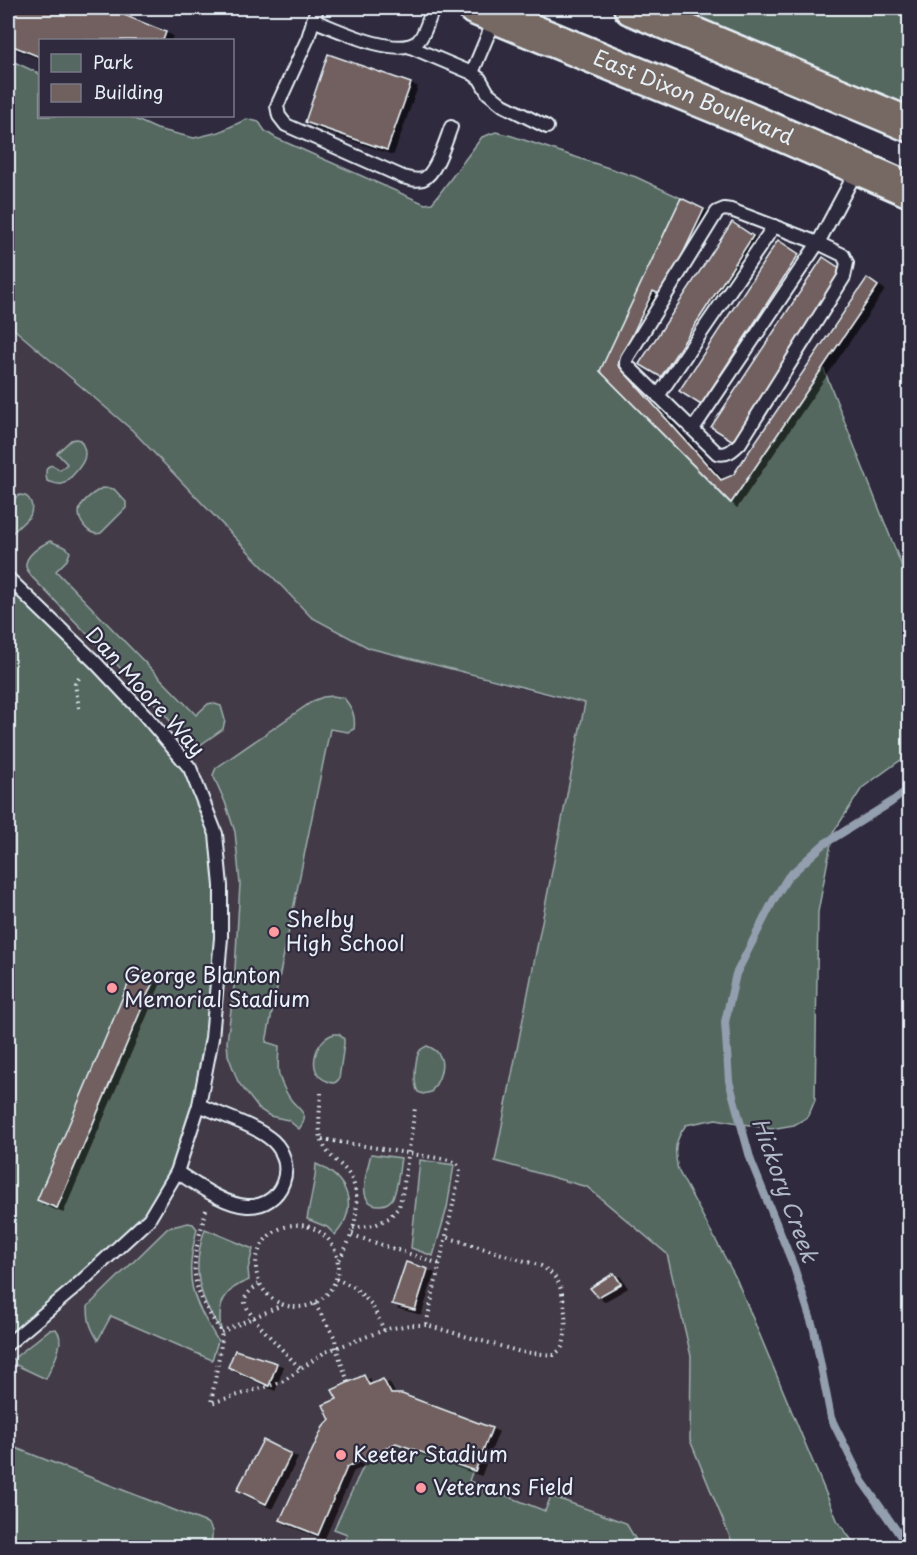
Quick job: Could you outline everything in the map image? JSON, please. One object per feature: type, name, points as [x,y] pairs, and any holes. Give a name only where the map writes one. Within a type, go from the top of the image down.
[{"type":"highway","points":[[631,8],[909,125]]},
{"type":"highway","name":"East Dixon Boulevard","points":[[485,12],[737,115],[858,167],[906,191]]},
{"type":"lane","points":[[317,8],[308,38],[277,106],[279,116],[286,125],[415,181],[426,178],[433,170],[451,127]]},
{"type":"lane","points":[[408,46],[422,36],[433,8]]},
{"type":"lane","points":[[472,73],[485,12]]},
{"type":"lane","points":[[313,20],[365,40],[390,46],[408,46],[472,73],[480,79],[488,93],[503,105],[548,127]]},
{"type":"lane","points":[[693,429],[818,243],[858,167]]},
{"type":"lane","points":[[724,209],[731,210],[774,226],[843,255],[847,268],[844,277],[740,443],[732,451],[721,454],[717,453],[629,367],[626,363],[627,358],[717,212],[724,209]]},
{"type":"lane","points":[[658,396],[774,226]]},
{"type":"lane","name":"Dan Moore Way","points":[[8,578],[94,661],[144,714],[190,768],[216,834],[221,886],[221,938],[212,1038],[199,1105],[177,1172],[148,1219],[71,1291],[8,1344]]},
{"type":"lane","points":[[177,1172],[232,1203],[246,1206],[269,1202],[284,1182],[285,1169],[280,1148],[273,1141],[264,1134],[199,1105]]},
{"type":"path","points":[[79,708],[75,684],[94,661]]},
{"type":"path","points":[[321,1093],[319,1122],[325,1148],[333,1160],[348,1173],[355,1187],[357,1198],[352,1235],[338,1260]]},
{"type":"path","points":[[353,1228],[375,1225],[388,1218],[399,1207],[414,1108]]},
{"type":"path","points":[[322,1139],[449,1160],[460,1167],[426,1325]]},
{"type":"path","points":[[210,1192],[195,1258],[195,1274],[200,1296],[221,1332],[222,1339],[212,1403],[282,1382],[325,1352],[384,1330],[410,1325],[426,1325],[521,1352],[554,1355],[561,1349],[565,1339],[563,1300],[558,1284],[550,1272],[541,1266],[446,1237]]},
{"type":"path","points":[[290,1225],[303,1225],[315,1229],[326,1237],[334,1247],[338,1260],[338,1273],[334,1285],[326,1296],[315,1304],[302,1307],[282,1305],[263,1291],[257,1278],[255,1264],[258,1250],[266,1238],[277,1229],[290,1225]]},
{"type":"path","points":[[352,1235],[440,1264]]},
{"type":"path","points":[[336,1279],[354,1287],[372,1305],[384,1330]]},
{"type":"path","points":[[259,1284],[247,1294],[244,1300],[246,1306],[253,1318],[300,1369]]},
{"type":"path","points":[[315,1304],[335,1338],[336,1348],[348,1382]]},
{"type":"path","points":[[221,1332],[282,1305]]},
{"type":"shaded area","name":"Shelby High School","points":[[8,324],[132,430],[311,617],[369,648],[546,695],[585,703],[495,1161],[587,1187],[667,1254],[691,1356],[690,1440],[734,1547],[8,1547]]},
{"type":"green space","points":[[675,8],[909,8],[909,108]]},
{"type":"green space","points":[[8,59],[39,74],[39,117],[130,117],[157,129],[194,138],[219,132],[247,119],[259,122],[265,131],[276,138],[425,204],[432,203],[482,137],[496,132],[636,177],[681,198],[600,371],[730,503],[823,367],[909,584],[909,754],[862,788],[833,833],[818,912],[815,1100],[808,1117],[794,1125],[771,1129],[716,1119],[686,1125],[677,1141],[676,1157],[678,1170],[736,1278],[838,1522],[857,1547],[734,1547],[690,1440],[691,1356],[667,1254],[587,1187],[495,1161],[585,703],[369,648],[311,617],[132,430],[8,324]]},
{"type":"green space","points":[[71,440],[80,440],[85,450],[80,466],[63,483],[47,481],[48,467],[56,467],[60,470],[67,464],[57,453]]},
{"type":"green space","points":[[102,488],[114,489],[126,502],[126,508],[101,533],[96,534],[84,526],[79,513],[84,502]]},
{"type":"green space","points":[[20,495],[29,499],[30,516],[8,537],[8,506]]},
{"type":"green space","points":[[50,541],[67,548],[70,552],[67,560],[56,571],[196,715],[208,704],[221,706],[225,720],[223,729],[200,745],[191,746],[160,709],[31,576],[26,567],[30,555]]},
{"type":"green space","name":"George Blanton Memorial Stadium","points":[[8,578],[190,768],[216,834],[221,886],[212,1038],[177,1172],[149,1219],[8,1344]]},
{"type":"green space","points":[[333,696],[344,698],[349,705],[354,716],[354,729],[348,732],[330,729],[266,1042],[279,1046],[280,1078],[288,1096],[302,1111],[304,1117],[299,1129],[288,1120],[270,1116],[259,1109],[238,1082],[228,1055],[227,1042],[234,986],[240,884],[235,832],[213,775],[216,768],[313,701]]},
{"type":"green space","points":[[334,1034],[339,1034],[344,1039],[344,1044],[339,1079],[332,1083],[320,1077],[316,1071],[315,1056],[322,1042]]},
{"type":"green space","points":[[427,1046],[439,1054],[442,1066],[441,1073],[431,1092],[423,1094],[416,1088],[416,1066],[419,1052]]},
{"type":"green space","points":[[371,1154],[401,1158],[394,1195],[390,1202],[384,1205],[372,1204],[365,1193]]},
{"type":"green space","points":[[420,1160],[454,1165],[447,1208],[433,1256],[411,1248]]},
{"type":"green space","points":[[316,1164],[336,1177],[347,1194],[347,1214],[335,1235],[327,1227],[307,1219]]},
{"type":"green space","points":[[193,1224],[197,1229],[191,1263],[192,1288],[218,1341],[212,1360],[111,1316],[98,1340],[90,1324],[88,1306],[168,1228]]},
{"type":"green space","points":[[205,1229],[253,1249],[248,1269],[249,1280],[234,1288],[224,1299],[220,1312],[221,1330],[207,1306],[199,1282],[198,1257]]},
{"type":"green space","points":[[56,1329],[60,1340],[59,1347],[46,1379],[14,1364],[8,1378],[8,1363],[49,1330]]},
{"type":"green space","name":"Veterans Field","points":[[408,1443],[474,1467],[469,1481],[545,1511],[551,1496],[626,1523],[640,1547],[342,1547],[347,1534],[334,1529],[366,1461]]},
{"type":"green space","points":[[8,1445],[207,1523],[212,1531],[210,1547],[8,1547]]},
{"type":"building","points":[[8,8],[107,8],[166,32],[163,39],[39,39],[39,57],[8,44]]},
{"type":"building","points":[[328,54],[411,83],[387,150],[305,122]]},
{"type":"building","points":[[681,198],[704,209],[663,296],[653,291],[618,365],[721,480],[733,475],[867,278],[878,286],[731,503],[600,371]]},
{"type":"building","points":[[732,222],[753,236],[661,377],[639,364]]},
{"type":"building","points":[[778,240],[799,254],[701,405],[679,391]]},
{"type":"building","points":[[823,257],[844,271],[733,441],[711,427]]},
{"type":"building","points":[[135,968],[155,977],[57,1208],[37,1200]]},
{"type":"building","points":[[406,1262],[428,1269],[415,1310],[392,1304]]},
{"type":"building","points":[[614,1273],[621,1284],[598,1297],[590,1288]]},
{"type":"building","points":[[235,1350],[277,1363],[269,1386],[228,1367]]},
{"type":"building","name":"Keeter Stadium","points":[[364,1375],[369,1385],[383,1379],[391,1394],[402,1394],[492,1428],[475,1471],[396,1443],[347,1467],[318,1535],[280,1520],[323,1427],[330,1420],[323,1405],[337,1399],[332,1390]]},
{"type":"building","points":[[263,1440],[291,1454],[266,1504],[237,1490]]},
{"type":"waterway","name":"Hickory Creek","points":[[909,1548],[862,1481],[831,1418],[814,1330],[794,1267],[751,1161],[729,1081],[725,1022],[736,974],[773,901],[788,877],[824,844],[910,788]]},
{"type":"place","name":"Shelby High School","points":[[274,932]]},
{"type":"place","name":"George Blanton Memorial Stadium","points":[[112,988]]},
{"type":"place","name":"Keeter Stadium","points":[[341,1455]]},
{"type":"place","name":"Veterans Field","points":[[421,1488]]}]
